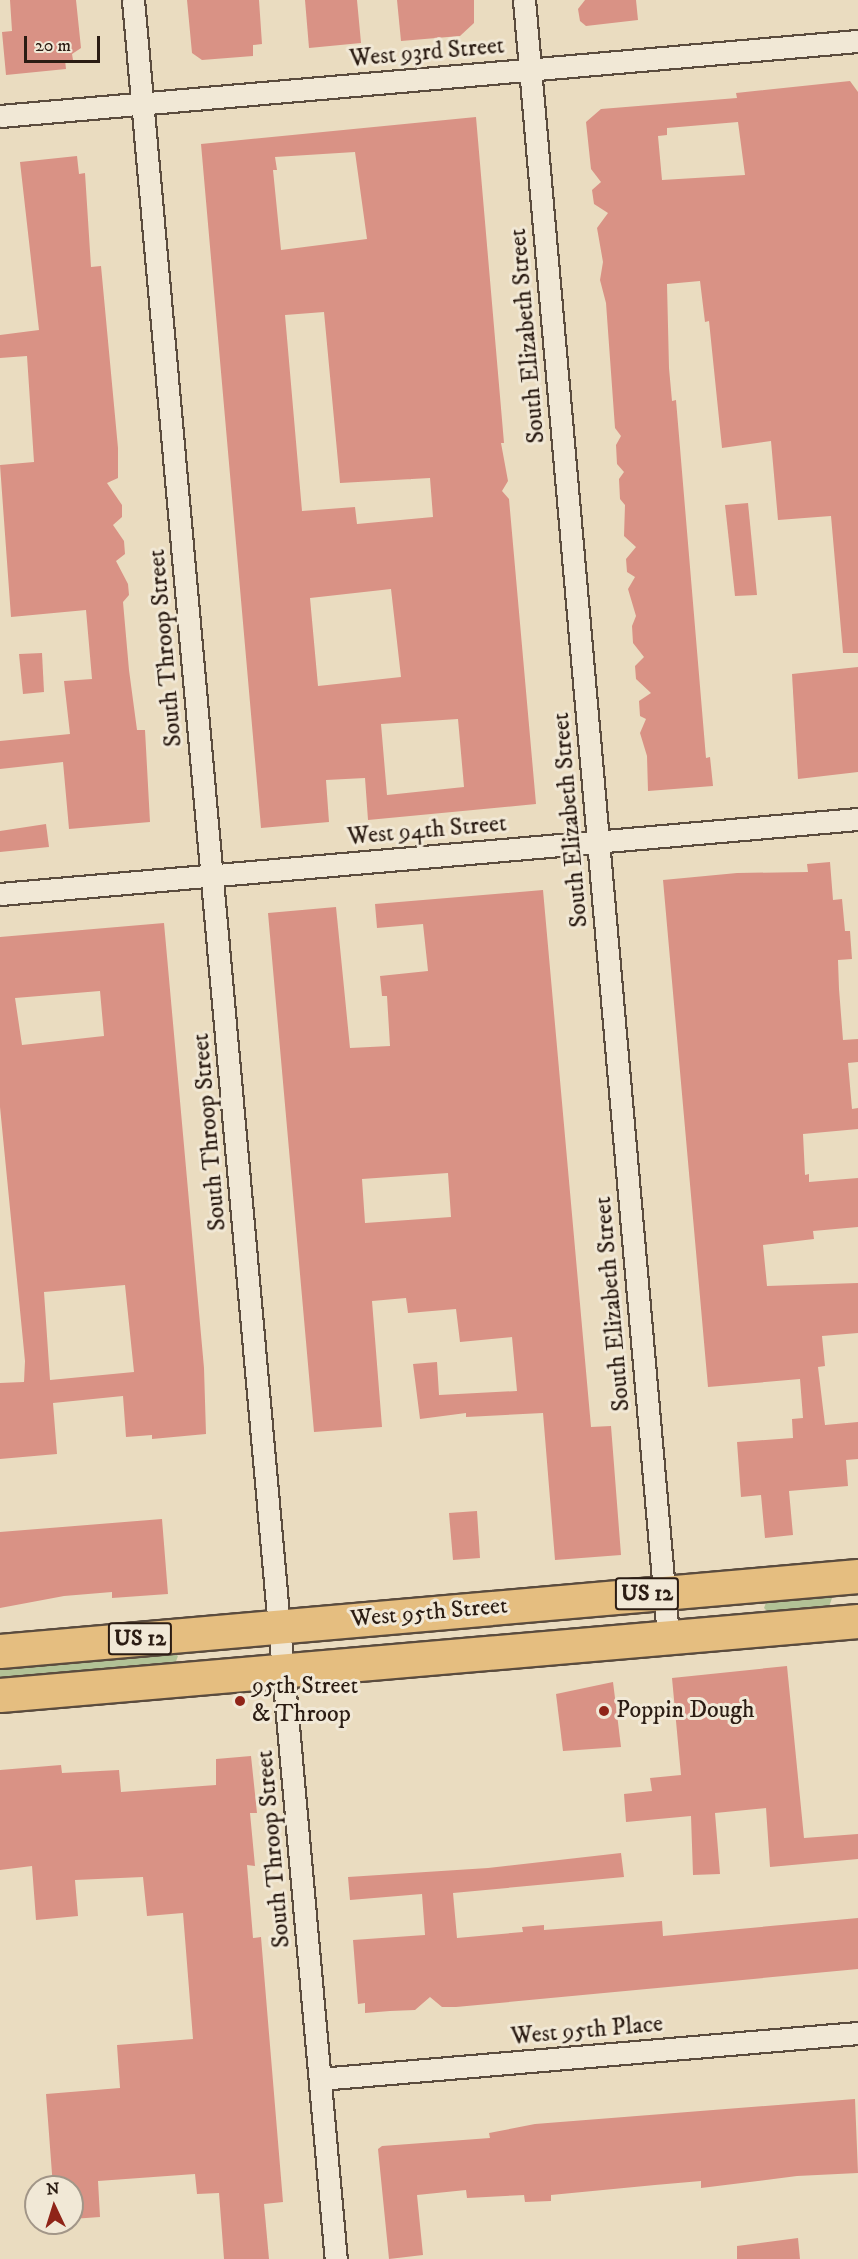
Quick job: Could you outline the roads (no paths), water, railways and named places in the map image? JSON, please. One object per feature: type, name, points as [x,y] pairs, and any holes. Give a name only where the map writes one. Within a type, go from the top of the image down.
[{"type":"main road","name":"West 95th Street","points":[[0,1651],[858,1576]]},
{"type":"main road","name":"West 95th Street","points":[[0,1695],[668,1635],[858,1621]]},
{"type":"street","name":"South Throop Street","points":[[133,0],[336,2259]]},
{"type":"street","name":"South Elizabeth Street","points":[[524,0],[668,1635]]},
{"type":"street","name":"West 93rd Street","points":[[0,116],[858,41]]},
{"type":"street","name":"West 94th Street","points":[[0,894],[858,819]]},
{"type":"street","name":"West 95th Place","points":[[320,2079],[858,2033]]},
{"type":"place","name":"95th Street & Throop","points":[[240,1701]]},
{"type":"place","name":"Poppin Dough","points":[[604,1711]]}]
